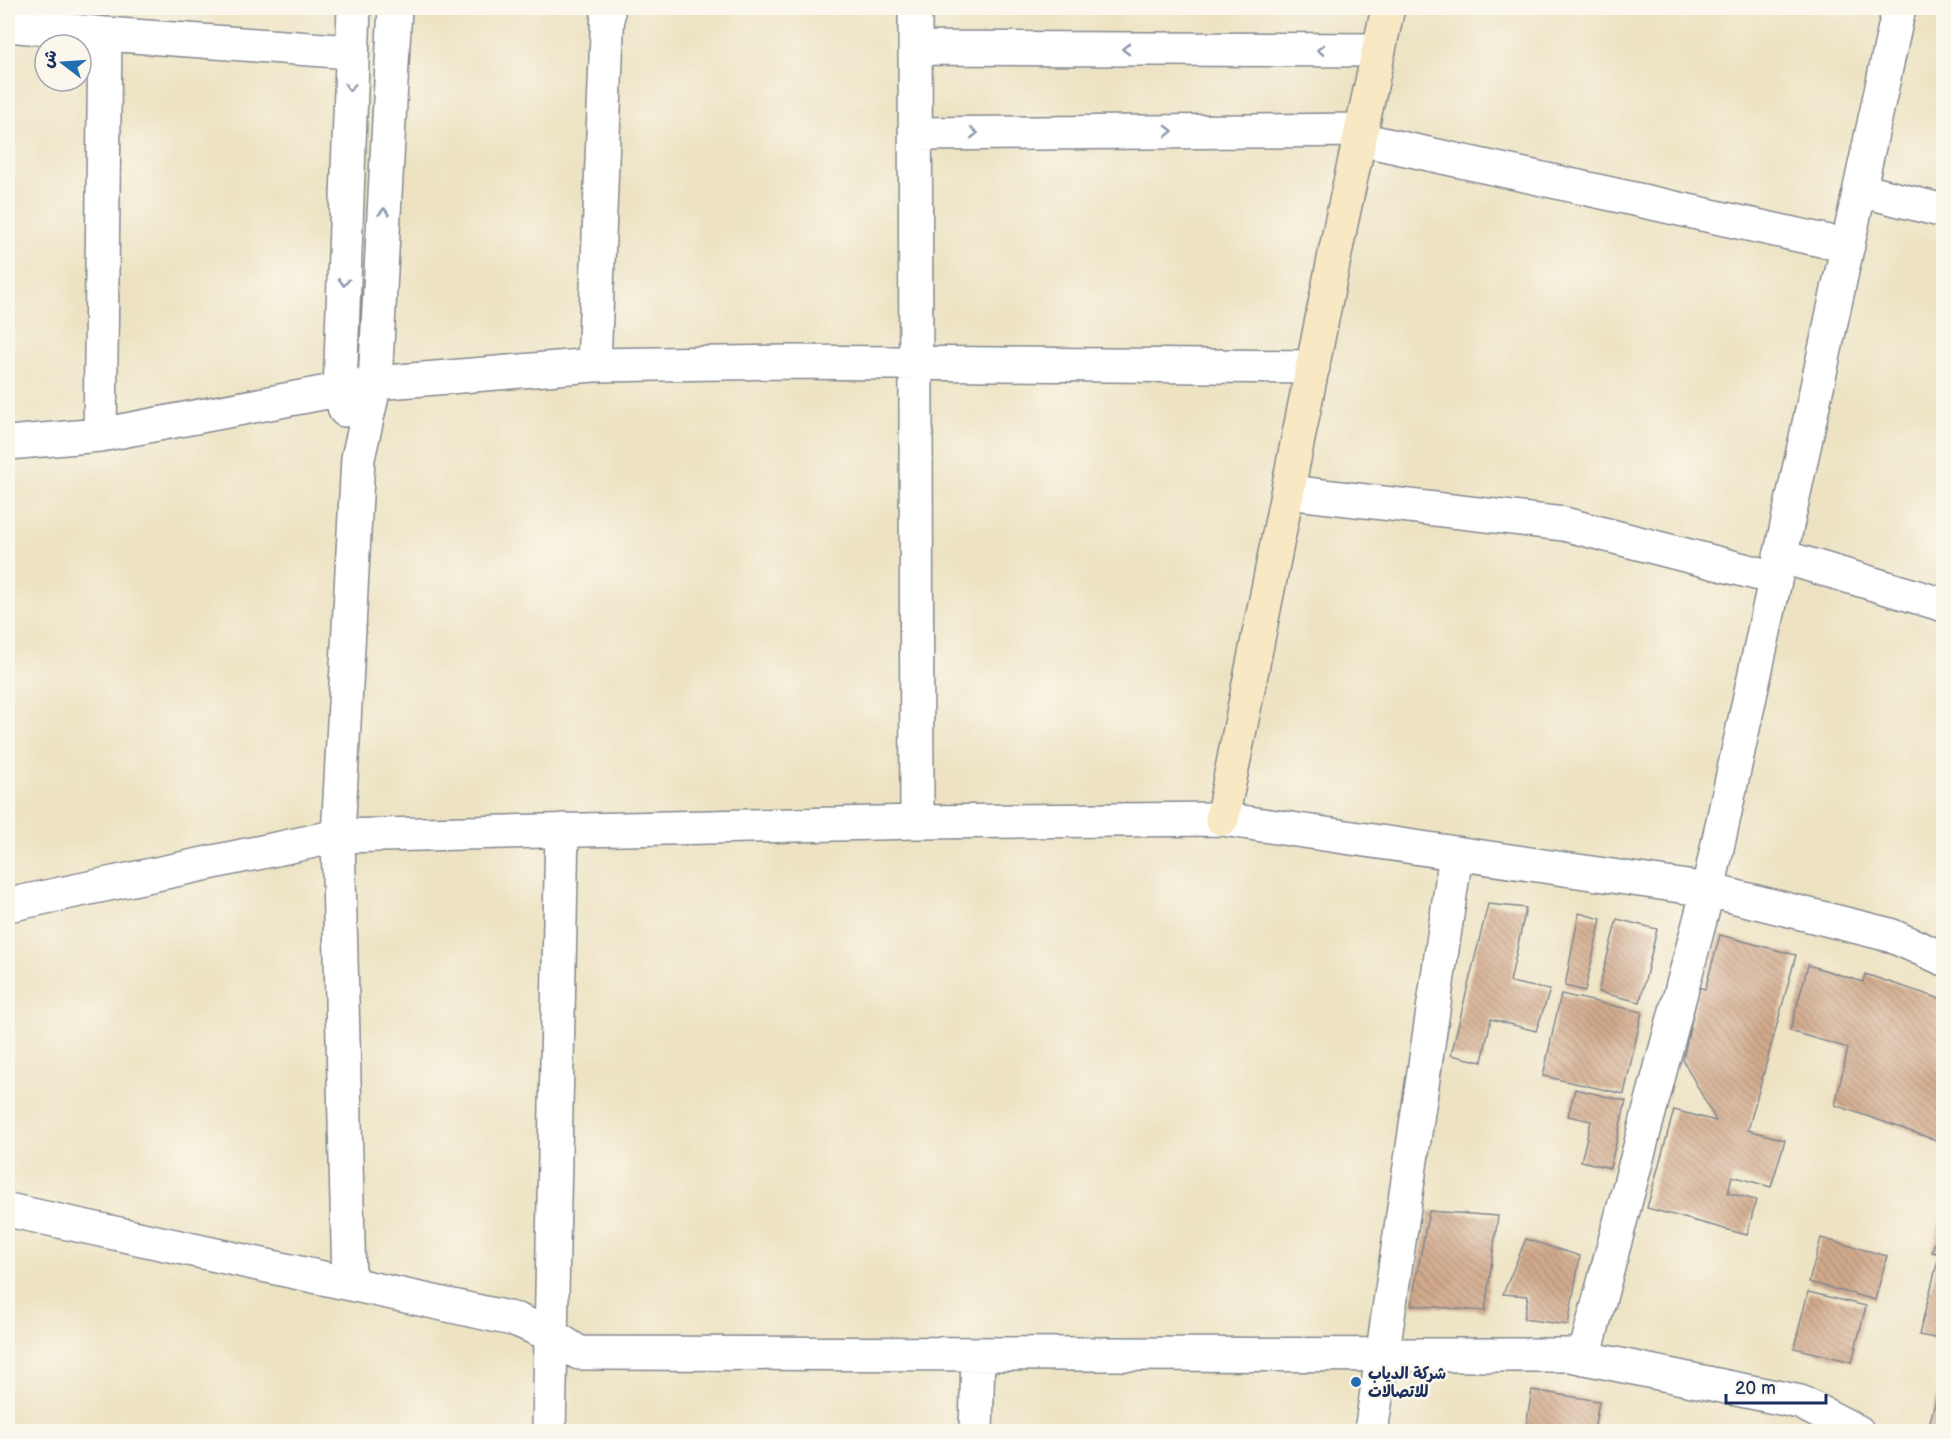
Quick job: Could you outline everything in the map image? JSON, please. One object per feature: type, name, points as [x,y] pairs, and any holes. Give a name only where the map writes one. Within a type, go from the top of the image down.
[{"type":"main road","points":[[1222,819],[1388,8]]},
{"type":"street","points":[[354,8],[340,390],[358,458]]},
{"type":"street","points":[[349,1283],[338,836],[358,458],[375,383],[394,8]]},
{"type":"street","points":[[594,365],[608,8]]},
{"type":"street","points":[[915,8],[917,822]]},
{"type":"street","points":[[1584,1358],[1708,890],[1899,8]]},
{"type":"street","points":[[8,25],[351,52]]},
{"type":"street","points":[[100,435],[105,34]]},
{"type":"street","points":[[915,48],[1379,50]]},
{"type":"street","points":[[916,134],[1361,134],[1848,246]]},
{"type":"street","points":[[1860,190],[1944,211]]},
{"type":"street","points":[[8,443],[100,435],[375,383],[594,365],[788,362],[1313,368]]},
{"type":"street","points":[[1288,492],[1564,524],[1778,567],[1944,605]]},
{"type":"street","points":[[8,905],[338,836],[917,822],[1222,819],[1708,890],[1890,935],[1944,959]]},
{"type":"street","points":[[549,1431],[562,830]]},
{"type":"street","points":[[1371,1431],[1456,854]]},
{"type":"street","points":[[8,1210],[517,1320],[551,1335],[579,1353],[1571,1355],[1800,1402],[1858,1431]]},
{"type":"street","points":[[976,1431],[978,1354]]},
{"type":"building","points":[[1488,904],[1526,908],[1510,982],[1550,990],[1536,1031],[1491,1019],[1482,1062],[1451,1055]]},
{"type":"building","points":[[1579,913],[1601,919],[1585,991],[1565,986]]},
{"type":"building","points":[[1617,919],[1657,929],[1640,1002],[1598,992]]},
{"type":"building","points":[[1720,935],[1796,955],[1748,1130],[1785,1140],[1771,1187],[1732,1176],[1728,1193],[1756,1200],[1747,1235],[1647,1208],[1674,1110],[1716,1121],[1683,1060],[1699,987],[1705,989]]},
{"type":"building","points":[[1808,965],[1863,982],[1865,974],[1944,1000],[1944,1143],[1835,1105],[1848,1048],[1790,1031]]},
{"type":"building","points":[[1561,994],[1642,1012],[1624,1094],[1543,1076]]},
{"type":"building","points":[[1575,1089],[1626,1101],[1610,1168],[1581,1161],[1591,1121],[1568,1116]]},
{"type":"building","points":[[1944,1209],[1944,1255],[1932,1252]]},
{"type":"building","points":[[1429,1211],[1498,1216],[1485,1311],[1411,1305]]},
{"type":"building","points":[[1821,1238],[1887,1256],[1875,1300],[1809,1282]]},
{"type":"building","points":[[1526,1239],[1580,1256],[1568,1325],[1524,1319],[1528,1296],[1503,1294]]},
{"type":"building","points":[[1938,1260],[1944,1262],[1944,1340],[1919,1335]]},
{"type":"building","points":[[1808,1292],[1866,1306],[1852,1362],[1794,1348]]},
{"type":"building","points":[[1943,1374],[1944,1432],[1927,1432]]},
{"type":"building","points":[[1532,1390],[1599,1401],[1594,1432],[1525,1432]]},
{"type":"place","name":"شركة الدياب للاتصالات","points":[[1356,1382]]}]
